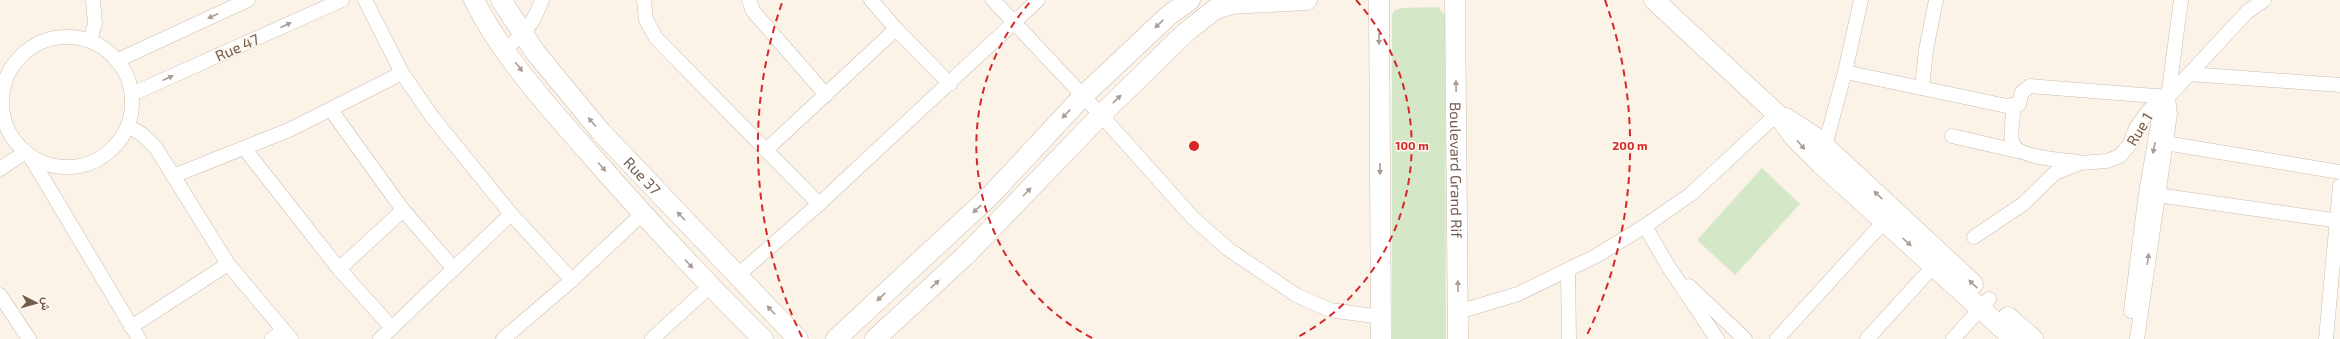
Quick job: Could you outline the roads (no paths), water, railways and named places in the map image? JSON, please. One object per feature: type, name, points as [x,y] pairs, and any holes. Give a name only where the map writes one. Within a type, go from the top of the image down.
[{"type":"street","points":[[90,40],[95,24],[93,0]]},
{"type":"street","points":[[118,60],[248,0]]},
{"type":"street","name":"Rue 47","points":[[132,94],[342,0]]},
{"type":"street","points":[[365,0],[402,73],[433,118],[511,214],[572,280]]},
{"type":"street","name":"Rue 37","points":[[474,0],[505,48],[563,123],[642,214],[710,286],[763,339]]},
{"type":"street","name":"Rue 37","points":[[501,0],[523,36],[556,80],[601,132],[738,274],[798,339]]},
{"type":"street","points":[[505,48],[523,36],[532,23],[542,0]]},
{"type":"street","points":[[644,0],[646,20],[656,38],[819,204]]},
{"type":"street","points":[[749,0],[753,11],[826,95]]},
{"type":"street","points":[[871,0],[896,29],[950,84]]},
{"type":"street","points":[[993,0],[1082,97],[1101,115],[1193,218],[1239,257],[1296,295],[1330,310],[1381,317]]},
{"type":"street","points":[[738,274],[819,204],[950,84],[1038,0]]},
{"type":"street","points":[[836,339],[991,196],[1082,97],[1168,16],[1190,0]]},
{"type":"street","points":[[875,339],[965,256],[1101,115],[1185,33],[1220,3],[1307,0]]},
{"type":"street","points":[[1379,0],[1381,339]]},
{"type":"street","name":"Boulevard Grand Rif","points":[[1455,0],[1458,339]]},
{"type":"street","points":[[1654,0],[1777,114],[1795,138],[1823,155],[1985,304],[2032,339]]},
{"type":"street","points":[[1823,155],[1845,72],[1861,0]]},
{"type":"street","points":[[1922,88],[1926,50],[1936,0]]},
{"type":"street","points":[[2137,339],[2157,195],[2166,143],[2170,108],[2168,97],[2181,0]]},
{"type":"street","name":"Rue 1","points":[[1974,237],[2023,204],[2055,172],[2080,162],[2107,161],[2120,156],[2130,144],[2141,119],[2149,110],[2168,97],[2248,12],[2264,0]]},
{"type":"street","points":[[766,150],[896,29]]},
{"type":"street","points":[[0,168],[28,155],[53,166],[76,167],[98,160],[116,146],[128,126],[132,110],[132,94],[127,76],[118,60],[105,48],[90,40],[69,36],[48,38],[30,47],[11,68],[5,80],[0,102],[1,119],[11,137],[28,155],[139,339]]},
{"type":"street","points":[[1845,72],[2014,107],[2019,104],[2022,92],[2030,86],[2168,97]]},
{"type":"street","points":[[173,176],[244,148],[331,110],[402,73]]},
{"type":"street","points":[[2190,74],[2340,85]]},
{"type":"street","points":[[2128,339],[2146,193],[2160,112],[2168,97]]},
{"type":"street","points":[[2014,107],[2012,143],[2017,151]]},
{"type":"street","points":[[331,110],[403,210],[454,269]]},
{"type":"street","points":[[1458,312],[1518,294],[1596,256],[1645,226],[1691,194],[1777,114]]},
{"type":"street","points":[[128,126],[143,135],[152,144],[228,264],[287,334],[272,339]]},
{"type":"street","points":[[1952,136],[2028,154],[2080,162]]},
{"type":"street","points":[[2166,143],[2340,172]]},
{"type":"street","points":[[244,148],[338,269],[392,328]]},
{"type":"street","points":[[2326,339],[2336,264],[2340,186]]},
{"type":"street","points":[[2157,195],[2339,221]]},
{"type":"street","points":[[338,269],[403,210]]},
{"type":"street","points":[[380,339],[511,214]]},
{"type":"street","points":[[503,339],[572,280],[642,214]]},
{"type":"street","points":[[1777,339],[1889,216]]},
{"type":"street","points":[[1645,226],[1668,266],[1717,339]]},
{"type":"street","points":[[1866,339],[1938,261]]},
{"type":"street","points":[[131,327],[228,264]]},
{"type":"street","points":[[1668,266],[1745,339]]},
{"type":"street","points":[[1568,270],[1569,339]]},
{"type":"street","points":[[652,339],[710,286]]},
{"type":"street","points":[[0,295],[29,339]]},
{"type":"street","points":[[1953,339],[1985,304]]},
{"type":"street","points":[[1985,304],[2014,339]]}]
